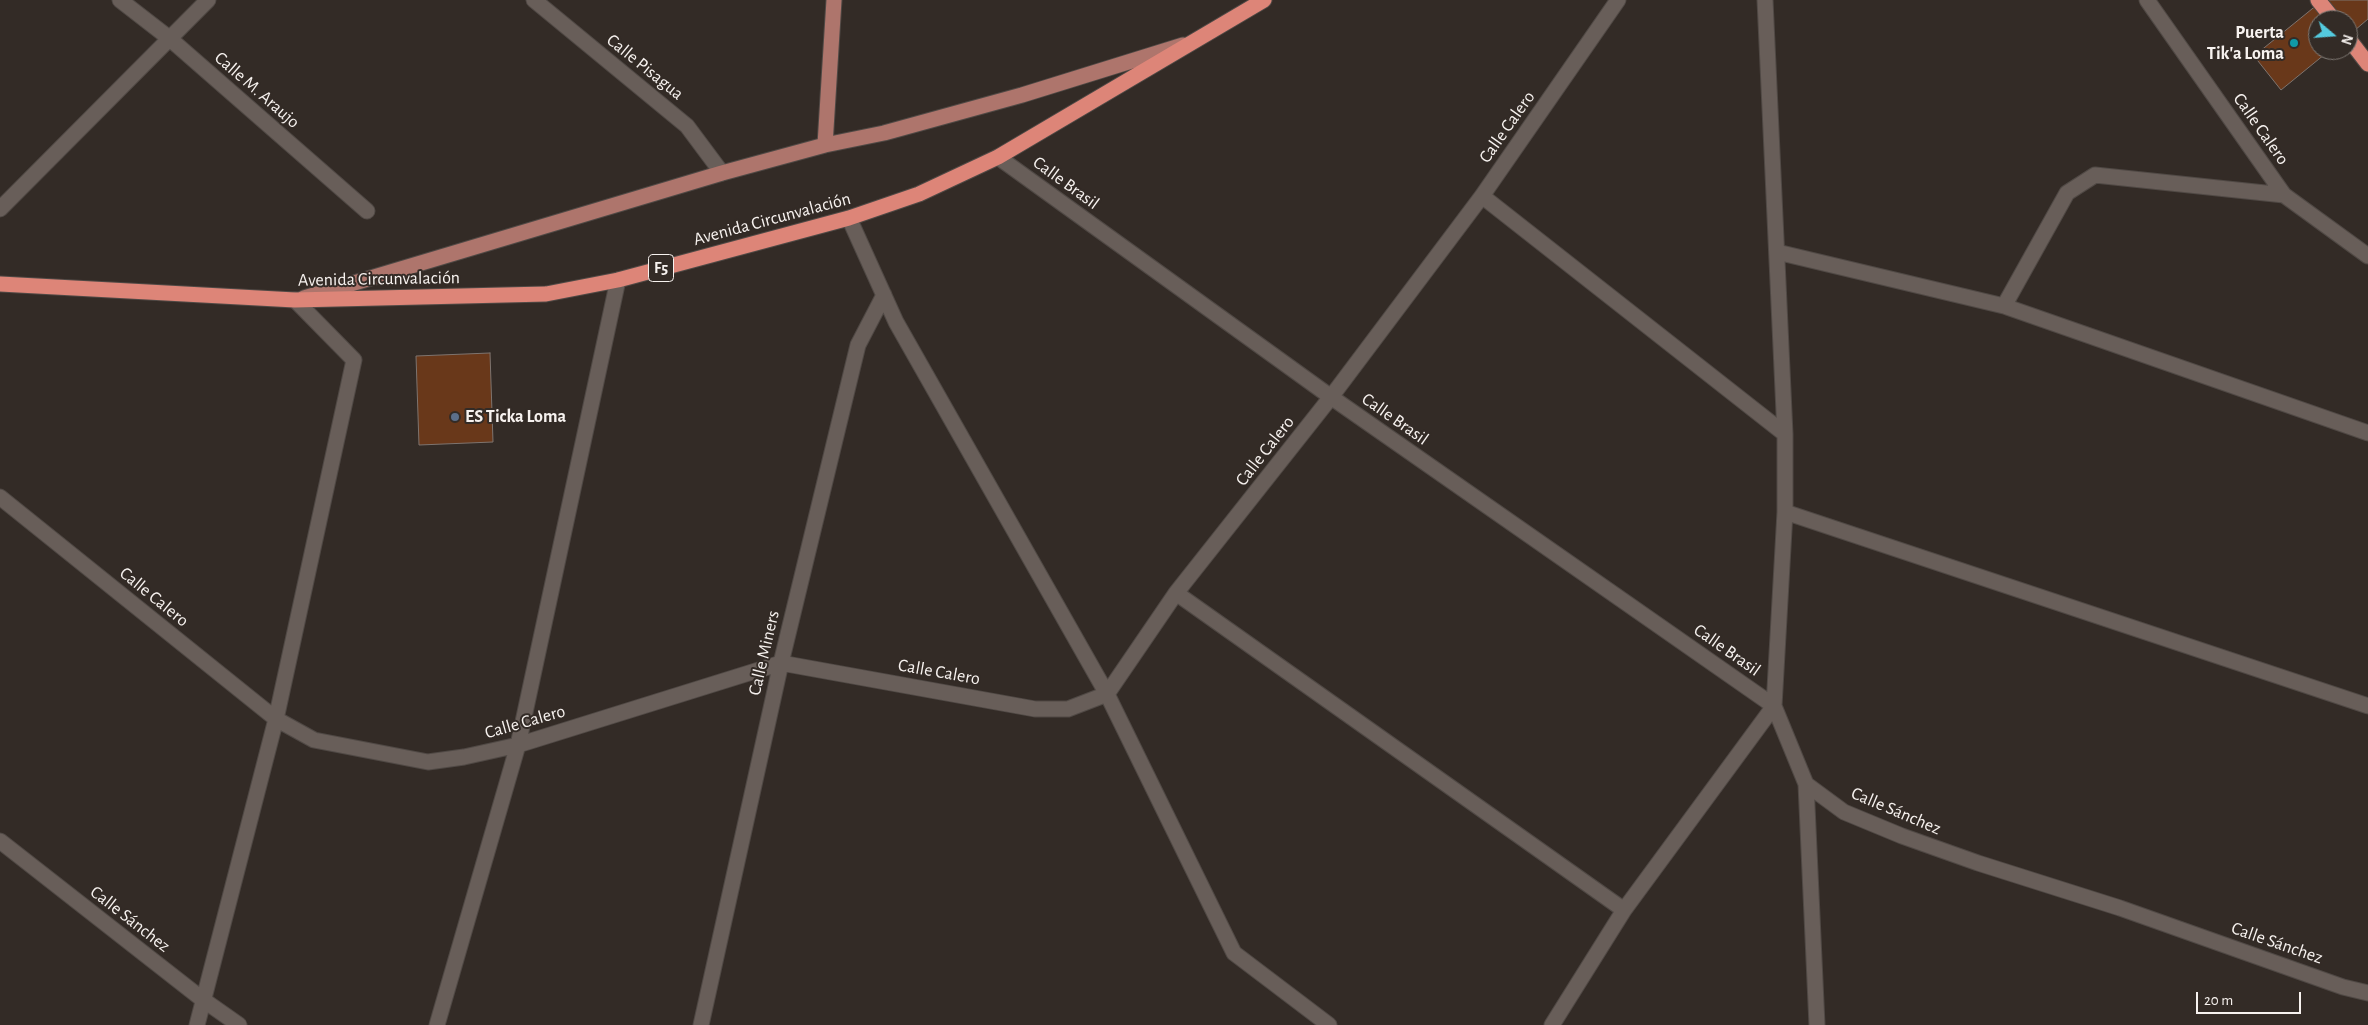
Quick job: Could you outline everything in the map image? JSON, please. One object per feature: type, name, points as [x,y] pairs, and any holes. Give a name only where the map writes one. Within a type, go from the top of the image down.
[{"type":"highway","name":"Avenida Circunvalación","points":[[0,284],[295,300],[546,294],[618,280],[849,218],[919,194],[998,157],[1264,0]]},
{"type":"highway","points":[[2318,0],[2326,10]]},
{"type":"highway","points":[[2358,51],[2368,64]]},
{"type":"main road","points":[[825,145],[834,0]]},
{"type":"main road","points":[[295,300],[722,173],[825,145],[884,133],[1022,95],[1192,42]]},
{"type":"street","name":"Calle M. Araujo","points":[[120,0],[169,38],[367,211]]},
{"type":"street","points":[[0,209],[208,0]]},
{"type":"street","name":"Calle Pisagua","points":[[534,0],[687,126],[722,173]]},
{"type":"street","name":"Calle Calero","points":[[0,497],[276,719],[314,740],[428,762],[464,757],[518,745],[781,663],[1035,709],[1068,709],[1107,694],[1176,594],[1331,397],[1482,196],[1618,0]]},
{"type":"street","points":[[1765,0],[1785,434],[1785,512],[1774,706],[1806,784],[1818,1025]]},
{"type":"street","name":"Calle Calero","points":[[2147,0],[2284,195],[2368,256]]},
{"type":"street","name":"Calle Brasil","points":[[998,157],[1331,397],[1774,706]]},
{"type":"street","points":[[2004,306],[2067,194],[2095,175],[2284,195]]},
{"type":"street","points":[[1482,196],[1785,434]]},
{"type":"street","points":[[849,218],[901,330],[1107,694],[1234,953],[1329,1025]]},
{"type":"street","points":[[1776,252],[2004,306],[2368,433]]},
{"type":"street","points":[[437,1025],[518,745],[618,280]]},
{"type":"street","name":"Calle Miners","points":[[701,1025],[781,663],[858,345],[884,295]]},
{"type":"street","points":[[197,1025],[202,999],[276,719],[354,360],[295,300]]},
{"type":"street","points":[[1785,512],[2368,706]]},
{"type":"street","points":[[1176,594],[1624,910]]},
{"type":"street","points":[[1552,1025],[1624,910],[1774,706]]},
{"type":"street","name":"Calle Sánchez","points":[[1806,784],[1844,812],[1902,836],[2368,993]]},
{"type":"street","name":"Calle Sánchez","points":[[0,841],[202,999],[239,1025]]},
{"type":"building","name":"Puerta Tik'a Loma","points":[[2323,0],[2368,0],[2368,19],[2358,28],[2358,10],[2311,10]]},
{"type":"building","name":"Puerta Tik'a Loma","points":[[2308,12],[2308,60],[2318,60],[2281,90],[2254,56]]},
{"type":"building","name":"ES Ticka Loma","points":[[490,353],[493,442],[419,445],[416,356]]},
{"type":"place","name":"Puerta Tik'a Loma","points":[[2294,43]]},
{"type":"place","name":"ES Ticka Loma","points":[[455,417]]}]
